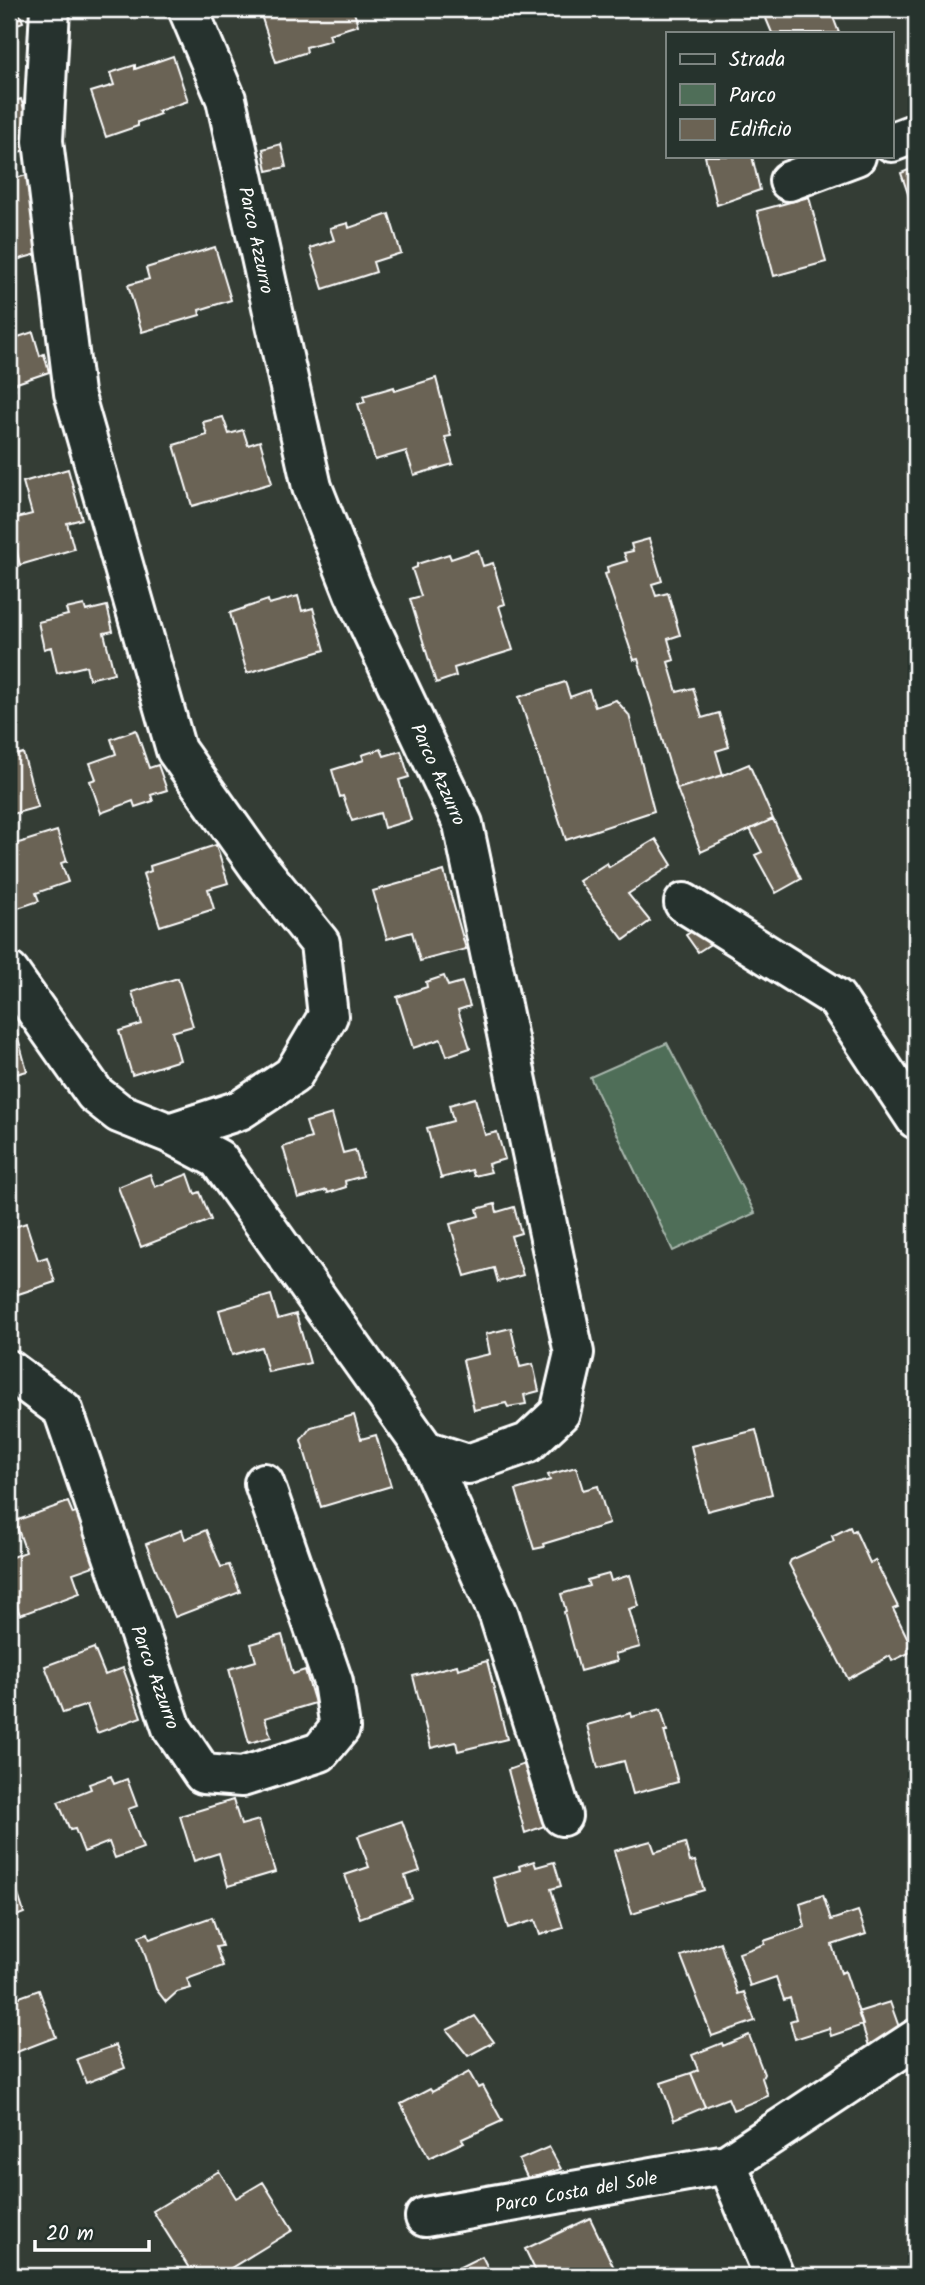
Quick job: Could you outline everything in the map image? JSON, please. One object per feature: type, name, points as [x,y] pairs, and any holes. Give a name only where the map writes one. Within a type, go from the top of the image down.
[{"type":"street","points":[[50,9],[43,141],[72,380],[78,406],[176,750],[260,867],[320,943],[328,1016],[293,1075],[240,1110],[169,1133]]},
{"type":"street","name":"Parco Azzurro","points":[[188,9],[226,99],[312,487],[354,593],[463,824],[574,1353],[561,1413],[528,1443],[468,1464],[425,1450]]},
{"type":"street","points":[[894,141],[916,133]]},
{"type":"street","points":[[789,181],[851,158]]},
{"type":"street","points":[[684,903],[836,998],[916,1119]]},
{"type":"street","points":[[9,972],[95,1094],[119,1113],[169,1133],[218,1159],[425,1450],[499,1615],[562,1816]]},
{"type":"street","name":"Parco Azzurro","points":[[9,1370],[63,1410],[172,1728],[202,1774],[243,1777],[320,1752],[340,1727],[333,1682],[264,1483]]},
{"type":"street","name":"Parco Costa del Sole","points":[[425,2217],[727,2164],[916,2039]]},
{"type":"street","points":[[727,2164],[774,2276]]},
{"type":"green space","points":[[667,1043],[755,1213],[673,1251],[590,1077]]},
{"type":"building","points":[[9,9],[18,9],[23,22],[9,27]]},
{"type":"building","points":[[281,9],[353,9],[358,25],[329,34],[331,40],[306,47],[307,52],[276,62],[261,15]]},
{"type":"building","points":[[762,9],[830,9],[839,32],[772,32]]},
{"type":"building","points":[[173,56],[188,101],[158,111],[160,114],[138,122],[138,126],[106,137],[91,92],[114,85],[110,73],[135,65],[135,69]]},
{"type":"building","points":[[21,99],[35,147],[9,155],[9,103]]},
{"type":"building","points":[[281,144],[286,167],[267,171],[263,149]]},
{"type":"building","points":[[705,158],[752,158],[760,190],[717,205]]},
{"type":"building","points":[[916,167],[916,217],[901,173]]},
{"type":"building","points":[[34,173],[48,222],[34,226],[41,253],[9,262],[9,180]]},
{"type":"building","points":[[809,197],[826,262],[774,276],[757,211]]},
{"type":"building","points":[[389,214],[401,253],[373,262],[376,272],[323,289],[310,248],[334,240],[330,228],[348,223],[349,228]]},
{"type":"building","points":[[215,247],[231,300],[199,310],[200,315],[142,332],[128,285],[149,279],[146,268]]},
{"type":"building","points":[[33,332],[40,356],[44,354],[49,372],[14,384],[15,389],[9,391],[9,340]]},
{"type":"building","points":[[436,378],[451,436],[445,437],[453,464],[414,475],[406,451],[375,460],[358,404],[365,402],[363,396],[394,387],[395,391]]},
{"type":"building","points":[[223,417],[229,434],[243,430],[248,445],[260,441],[272,483],[192,506],[174,445],[207,435],[203,422]]},
{"type":"building","points":[[68,469],[82,519],[67,523],[74,549],[20,565],[9,520],[32,514],[23,482]]},
{"type":"building","points":[[649,539],[662,581],[652,584],[656,596],[668,593],[680,635],[668,639],[674,660],[668,662],[677,692],[693,688],[702,718],[719,713],[729,747],[716,751],[723,775],[677,789],[638,659],[634,660],[605,574],[608,573],[607,567],[627,561],[624,553],[633,551],[631,544]]},
{"type":"building","points":[[478,550],[483,566],[493,563],[505,604],[499,606],[513,650],[454,668],[456,676],[436,683],[410,599],[421,596],[412,569],[417,567],[417,564],[449,554],[451,559]]},
{"type":"building","points":[[298,596],[302,611],[313,608],[325,650],[247,673],[230,613],[268,600],[269,604]]},
{"type":"building","points":[[84,605],[86,611],[107,606],[113,631],[104,633],[114,673],[89,679],[86,666],[57,673],[51,647],[44,649],[38,622],[68,615],[66,609]]},
{"type":"building","points":[[565,682],[570,697],[589,690],[595,707],[616,700],[629,715],[654,811],[566,840],[519,697]]},
{"type":"building","points":[[136,730],[149,768],[158,765],[167,790],[151,795],[153,801],[135,807],[133,801],[101,813],[90,781],[96,779],[90,763],[116,754],[111,739]]},
{"type":"building","points":[[381,749],[384,756],[401,751],[409,777],[399,780],[411,820],[384,828],[380,813],[352,821],[343,796],[340,797],[332,770],[364,760],[362,755]]},
{"type":"building","points":[[23,753],[38,807],[9,815],[9,757]]},
{"type":"building","points":[[749,764],[773,819],[701,852],[677,789]]},
{"type":"building","points":[[773,819],[801,879],[776,893],[755,855],[762,852],[750,829]]},
{"type":"building","points":[[57,831],[67,861],[61,863],[68,882],[36,893],[39,901],[9,911],[9,846]]},
{"type":"building","points":[[656,839],[672,865],[628,894],[650,921],[624,940],[579,881],[607,863],[609,867]]},
{"type":"building","points":[[216,845],[228,883],[208,889],[214,909],[160,926],[143,874],[151,871],[150,866]]},
{"type":"building","points":[[444,871],[466,949],[420,961],[412,932],[387,939],[373,891]]},
{"type":"building","points":[[704,924],[723,936],[698,952],[686,935]]},
{"type":"building","points":[[444,976],[448,986],[462,982],[470,1006],[458,1010],[470,1048],[447,1056],[441,1039],[413,1048],[397,997],[427,987],[426,982]]},
{"type":"building","points":[[178,978],[193,1026],[172,1032],[180,1060],[132,1075],[119,1031],[142,1024],[132,992]]},
{"type":"building","points":[[13,1019],[27,1071],[9,1076],[9,1020]]},
{"type":"building","points":[[475,1098],[485,1135],[497,1132],[505,1159],[488,1164],[491,1172],[474,1176],[472,1170],[441,1178],[427,1128],[453,1121],[449,1105]]},
{"type":"building","points":[[332,1114],[343,1153],[355,1150],[363,1176],[345,1181],[346,1187],[298,1198],[283,1147],[311,1138],[306,1122]]},
{"type":"building","points":[[150,1174],[155,1187],[188,1174],[195,1194],[200,1192],[211,1220],[141,1247],[118,1187]]},
{"type":"building","points":[[495,1204],[497,1212],[514,1207],[521,1233],[511,1236],[523,1275],[498,1282],[494,1268],[465,1276],[450,1224],[479,1216],[477,1209]]},
{"type":"building","points":[[26,1223],[38,1260],[47,1257],[55,1282],[9,1297],[9,1229]]},
{"type":"building","points":[[271,1295],[278,1319],[296,1314],[310,1363],[268,1372],[261,1347],[232,1355],[219,1310]]},
{"type":"building","points":[[511,1328],[520,1367],[533,1364],[539,1391],[524,1395],[526,1404],[508,1407],[506,1403],[474,1410],[463,1360],[490,1354],[486,1334]]},
{"type":"building","points":[[354,1415],[361,1439],[376,1435],[391,1486],[321,1507],[301,1440],[311,1427]]},
{"type":"building","points":[[756,1430],[772,1494],[707,1511],[691,1446]]},
{"type":"building","points":[[576,1467],[583,1490],[598,1486],[609,1524],[534,1549],[516,1490],[550,1480],[548,1475]]},
{"type":"building","points":[[68,1502],[73,1514],[86,1509],[105,1562],[73,1573],[80,1593],[20,1615],[9,1583],[9,1558],[26,1552],[15,1521]]},
{"type":"building","points":[[850,1527],[852,1532],[855,1530],[870,1563],[875,1560],[898,1607],[893,1609],[911,1645],[908,1647],[911,1652],[892,1661],[890,1656],[848,1679],[789,1564],[791,1560],[834,1541],[832,1536]]},
{"type":"building","points":[[182,1530],[185,1539],[206,1530],[221,1567],[229,1565],[240,1592],[175,1617],[146,1544]]},
{"type":"building","points":[[609,1574],[611,1581],[630,1575],[639,1606],[629,1609],[640,1647],[615,1654],[617,1661],[580,1671],[561,1594],[589,1586],[587,1580]]},
{"type":"building","points":[[282,1635],[293,1674],[305,1670],[315,1703],[265,1718],[271,1737],[249,1743],[229,1669],[256,1661],[251,1644]]},
{"type":"building","points":[[94,1648],[105,1675],[123,1668],[141,1717],[97,1733],[87,1705],[63,1713],[45,1666]]},
{"type":"building","points":[[487,1661],[507,1739],[458,1751],[456,1742],[431,1748],[413,1676]]},
{"type":"building","points":[[661,1709],[678,1782],[633,1794],[624,1761],[598,1768],[587,1725],[631,1713],[632,1717]]},
{"type":"building","points":[[530,1762],[550,1824],[525,1833],[508,1770]]},
{"type":"building","points":[[111,1776],[114,1784],[127,1779],[137,1806],[128,1809],[143,1848],[115,1858],[109,1842],[84,1852],[75,1829],[70,1830],[58,1802],[91,1789],[89,1784]]},
{"type":"building","points":[[233,1800],[241,1825],[259,1820],[275,1872],[228,1886],[219,1853],[194,1861],[180,1816]]},
{"type":"building","points":[[402,1821],[420,1871],[405,1876],[412,1899],[360,1918],[345,1875],[369,1867],[358,1836]]},
{"type":"building","points":[[651,1841],[655,1852],[685,1843],[690,1862],[695,1861],[704,1890],[632,1914],[614,1851]]},
{"type":"building","points":[[534,1861],[536,1867],[554,1862],[561,1886],[551,1889],[563,1928],[540,1935],[535,1920],[508,1928],[493,1878],[520,1870],[519,1866]]},
{"type":"building","points":[[12,1876],[24,1913],[9,1919],[9,1877]]},
{"type":"building","points":[[823,1895],[831,1920],[858,1911],[866,1934],[832,1945],[841,1973],[845,1971],[863,2025],[831,2036],[829,2028],[795,2039],[790,2021],[796,2019],[790,1998],[784,2000],[776,1977],[750,1986],[739,1953],[805,1927],[800,1903]]},
{"type":"building","points":[[212,1917],[222,1946],[216,1947],[223,1966],[187,1979],[191,1988],[177,1992],[166,2002],[156,1989],[139,1936],[148,1933],[150,1939]]},
{"type":"building","points":[[720,1942],[738,1994],[744,1992],[755,2021],[712,2036],[681,1956]]},
{"type":"building","points":[[9,1975],[17,1998],[39,1990],[56,2037],[9,2055]]},
{"type":"building","points":[[890,2002],[904,2041],[874,2062],[858,2012]]},
{"type":"building","points":[[475,2016],[494,2042],[468,2056],[447,2030]]},
{"type":"building","points":[[749,2035],[764,2074],[762,2078],[768,2096],[733,2110],[728,2098],[705,2107],[691,2073],[698,2070],[692,2055]]},
{"type":"building","points":[[116,2045],[125,2068],[86,2083],[77,2059]]},
{"type":"building","points":[[469,2072],[478,2088],[483,2086],[502,2121],[429,2158],[401,2104],[430,2089],[432,2092]]},
{"type":"building","points":[[691,2073],[705,2107],[674,2120],[661,2083]]},
{"type":"building","points":[[549,2147],[561,2169],[528,2179],[519,2160]]},
{"type":"building","points":[[219,2171],[236,2198],[263,2182],[293,2230],[218,2276],[194,2276],[153,2211]]},
{"type":"building","points":[[590,2218],[618,2276],[538,2276],[525,2249]]},
{"type":"building","points":[[482,2256],[492,2276],[454,2276],[452,2271]]}]
